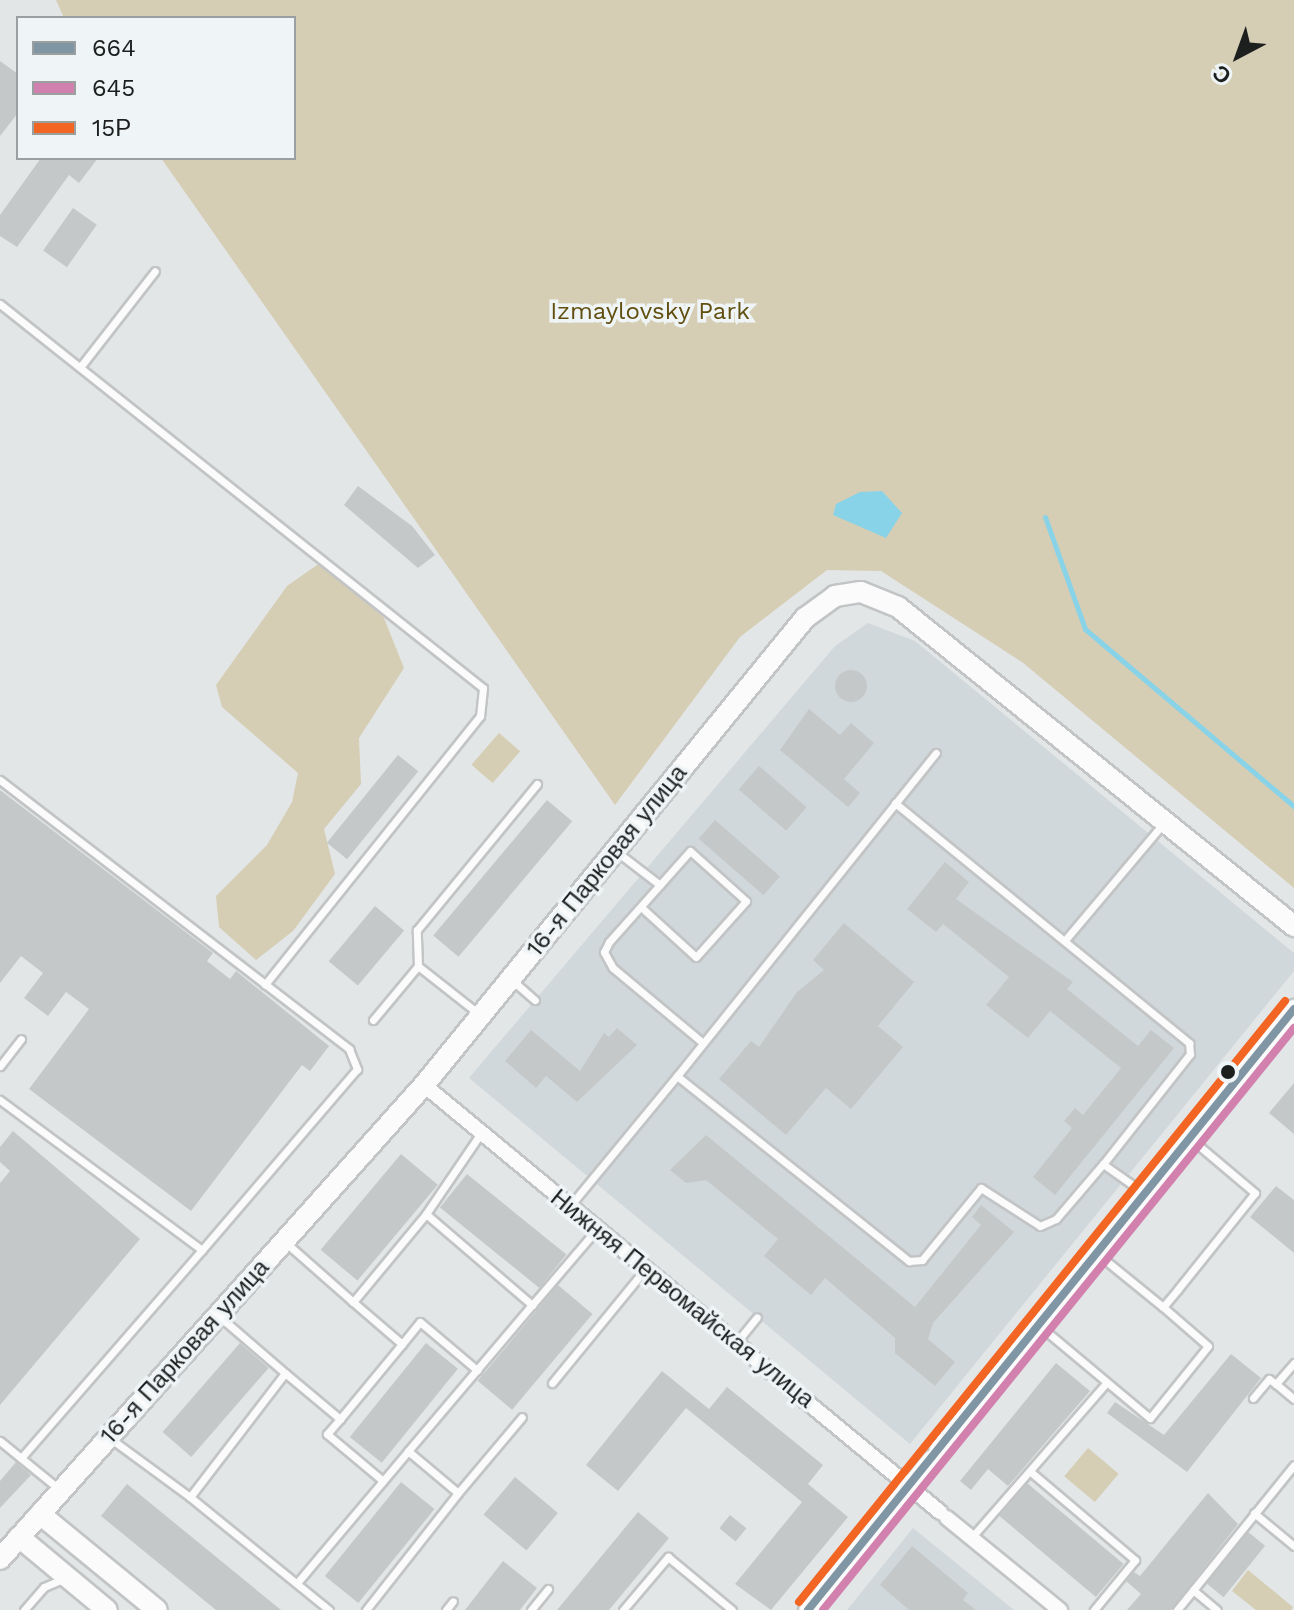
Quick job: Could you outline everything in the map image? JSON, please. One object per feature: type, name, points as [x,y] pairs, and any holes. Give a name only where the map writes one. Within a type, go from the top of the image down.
[{"type":"main road","name":"16-я Парковая улица","points":[[0,1559],[424,1085],[805,618],[835,596],[861,592],[898,607],[1294,926]]},
{"type":"main road","points":[[40,1514],[157,1610]]},
{"type":"main road","points":[[19,1537],[107,1610]]},
{"type":"street","points":[[808,1610],[1290,1018]]},
{"type":"street","name":"Нижняя Первомайская улица","points":[[424,1085],[1060,1610]]},
{"type":"lane","points":[[81,366],[155,271]]},
{"type":"lane","points":[[0,304],[483,688],[480,716],[265,984]]},
{"type":"lane","points":[[569,1207],[936,753]]},
{"type":"lane","points":[[0,780],[349,1049],[357,1069],[21,1458]]},
{"type":"lane","points":[[373,1020],[418,966],[417,930],[537,784]]},
{"type":"lane","points":[[677,1076],[909,1261],[922,1260],[976,1189],[1040,1226],[1056,1219],[1103,1164],[1190,1049],[1179,1029],[895,803]]},
{"type":"lane","points":[[1066,939],[1165,822]]},
{"type":"lane","points":[[616,851],[660,885]]},
{"type":"lane","points":[[641,907],[696,957],[746,901],[690,851],[641,907],[605,957],[703,1043]]},
{"type":"lane","points":[[418,966],[481,1016]]},
{"type":"lane","points":[[511,979],[535,1000]]},
{"type":"lane","points":[[0,1066],[21,1039]]},
{"type":"lane","points":[[0,1100],[202,1250]]},
{"type":"lane","points":[[353,1302],[426,1214],[481,1133]]},
{"type":"lane","points":[[1163,1307],[1255,1193],[1190,1139]]},
{"type":"lane","points":[[1103,1164],[1145,1194]]},
{"type":"lane","points":[[426,1214],[532,1305]]},
{"type":"lane","points":[[297,1583],[597,1229]]},
{"type":"lane","points":[[284,1241],[402,1344]]},
{"type":"lane","points":[[1039,1326],[1150,1418],[1208,1346],[1098,1253]]},
{"type":"lane","points":[[552,1383],[646,1268]]},
{"type":"lane","points":[[218,1315],[340,1419]]},
{"type":"lane","points":[[736,1343],[757,1317]]},
{"type":"lane","points":[[383,1481],[327,1434],[420,1322],[477,1370]]},
{"type":"lane","points":[[1276,1384],[1294,1363]]},
{"type":"lane","points":[[190,1497],[285,1373]]},
{"type":"lane","points":[[1253,1398],[1269,1379],[1294,1399]]},
{"type":"lane","points":[[971,1538],[1032,1473],[1106,1383]]},
{"type":"lane","points":[[366,1610],[522,1417]]},
{"type":"lane","points":[[109,1436],[190,1497],[329,1610]]},
{"type":"lane","points":[[0,1443],[61,1491]]},
{"type":"lane","points":[[408,1451],[458,1493]]},
{"type":"lane","points":[[1177,1610],[1294,1465]]},
{"type":"lane","points":[[1032,1473],[1135,1560],[1094,1610]]},
{"type":"lane","points":[[1254,1513],[1294,1546]]},
{"type":"lane","points":[[623,1610],[668,1557],[732,1610]]},
{"type":"lane","points":[[24,1610],[44,1587],[67,1577]]},
{"type":"lane","points":[[531,1610],[548,1589]]},
{"type":"lane","points":[[1193,1590],[1217,1610]]},
{"type":"lane","points":[[446,1610],[453,1601]]},
{"type":"shaded area","points":[[868,623],[915,641],[1294,953],[1294,971],[910,1444],[469,1078],[835,646]]},
{"type":"shaded area","points":[[913,1528],[1014,1610],[847,1610]]},
{"type":"green space","name":"Izmaylovsky Park","points":[[56,0],[1294,0],[1294,888],[1022,662],[881,571],[827,570],[740,637],[615,805],[162,160],[296,160],[296,16],[63,16]]},
{"type":"green space","points":[[317,565],[328,566],[382,613],[404,668],[359,738],[361,784],[324,829],[335,874],[293,931],[256,960],[219,927],[216,896],[267,845],[292,802],[298,773],[222,707],[216,685],[287,586]]},
{"type":"green space","points":[[499,733],[520,751],[493,783],[471,765]]},
{"type":"green space","points":[[1088,1448],[1119,1474],[1095,1502],[1064,1476]]},
{"type":"green space","points":[[1248,1570],[1293,1607],[1291,1610],[1256,1610],[1232,1591]]},
{"type":"water","points":[[882,491],[902,513],[886,538],[833,515],[836,504],[860,492]]},
{"type":"building","points":[[0,61],[16,73],[16,116],[0,136]]},
{"type":"building","points":[[40,160],[96,160],[79,183],[69,175],[17,247],[0,236],[0,215]]},
{"type":"building","points":[[73,208],[97,225],[67,267],[43,251]]},
{"type":"building","points":[[358,486],[412,526],[435,555],[418,568],[344,505]]},
{"type":"building","points":[[851,670],[862,675],[867,686],[862,697],[851,702],[840,697],[835,686],[840,675]]},
{"type":"building","points":[[809,709],[840,735],[851,723],[874,743],[844,779],[860,793],[848,807],[780,750]]},
{"type":"building","points":[[398,755],[418,771],[347,859],[327,843]]},
{"type":"building","points":[[759,766],[807,807],[786,831],[739,789]]},
{"type":"building","points":[[0,790],[213,953],[207,961],[230,979],[236,971],[329,1046],[310,1071],[302,1065],[191,1211],[29,1089],[89,1009],[66,992],[48,1016],[24,998],[43,973],[21,956],[0,983]]},
{"type":"building","points":[[547,800],[572,821],[459,957],[433,936]]},
{"type":"building","points":[[715,820],[780,876],[764,895],[699,839]]},
{"type":"building","points":[[945,862],[969,882],[956,899],[1073,982],[1067,989],[1138,1046],[1151,1030],[1174,1048],[1055,1195],[1033,1177],[1072,1128],[1064,1121],[1075,1108],[1083,1115],[1121,1068],[1050,1011],[1028,1038],[986,1005],[1009,977],[943,924],[936,932],[907,909]]},
{"type":"building","points":[[375,906],[404,930],[358,986],[329,961]]},
{"type":"building","points":[[844,923],[914,982],[878,1026],[903,1047],[851,1109],[826,1088],[786,1135],[719,1079],[751,1041],[759,1047],[797,992],[824,970],[813,960]]},
{"type":"building","points":[[617,1028],[637,1045],[577,1102],[546,1076],[536,1088],[505,1061],[531,1030],[580,1071],[604,1033],[609,1037]]},
{"type":"building","points":[[1294,1083],[1294,1134],[1269,1113]]},
{"type":"building","points":[[13,1131],[140,1239],[0,1405],[0,1183],[10,1171],[0,1162],[0,1147]]},
{"type":"building","points":[[706,1135],[915,1307],[981,1225],[972,1217],[981,1205],[1014,1232],[933,1323],[928,1339],[955,1362],[935,1386],[895,1353],[895,1338],[825,1278],[811,1295],[764,1256],[778,1239],[706,1180],[686,1183],[670,1170]]},
{"type":"building","points":[[401,1154],[438,1185],[357,1281],[321,1250]]},
{"type":"building","points":[[467,1174],[566,1255],[539,1288],[440,1207]]},
{"type":"building","points":[[1276,1186],[1294,1200],[1294,1253],[1250,1217]]},
{"type":"building","points":[[558,1285],[592,1314],[512,1410],[478,1381]]},
{"type":"building","points":[[240,1343],[269,1368],[191,1457],[163,1432]]},
{"type":"building","points":[[426,1343],[458,1369],[382,1463],[350,1437]]},
{"type":"building","points":[[1231,1354],[1261,1378],[1187,1472],[1107,1413],[1115,1402],[1164,1435]]},
{"type":"building","points":[[1056,1363],[1090,1391],[1008,1486],[988,1469],[971,1490],[960,1481]]},
{"type":"building","points":[[662,1371],[709,1409],[727,1387],[823,1465],[808,1484],[848,1517],[771,1610],[735,1584],[802,1502],[686,1408],[618,1491],[586,1465]]},
{"type":"building","points":[[16,1462],[31,1475],[0,1508],[0,1481]]},
{"type":"building","points":[[515,1477],[558,1513],[526,1551],[484,1515]]},
{"type":"building","points":[[401,1482],[434,1509],[358,1603],[325,1576]]},
{"type":"building","points":[[1027,1483],[1124,1564],[1096,1597],[999,1516]]},
{"type":"building","points":[[127,1484],[281,1610],[216,1610],[101,1516]]},
{"type":"building","points":[[1208,1493],[1238,1524],[1171,1610],[1127,1610],[1141,1594],[1126,1581],[1134,1572],[1140,1576]]},
{"type":"building","points":[[638,1512],[669,1538],[609,1610],[557,1610]]},
{"type":"building","points":[[730,1515],[746,1528],[736,1541],[719,1528]]},
{"type":"building","points":[[1248,1532],[1265,1546],[1224,1597],[1206,1583]]},
{"type":"building","points":[[912,1546],[968,1593],[963,1600],[976,1610],[909,1610],[880,1585]]},
{"type":"building","points":[[503,1561],[537,1588],[520,1610],[465,1610]]},
{"type":"waterway","points":[[1045,517],[1085,629],[1294,806]]},
{"type":"transit line","name":"15Р","points":[[799,1602],[1285,1001]]},
{"type":"transit line","name":"664","points":[[808,1610],[1294,1009]]},
{"type":"transit line","name":"645","points":[[823,1610],[1294,1028]]}]
